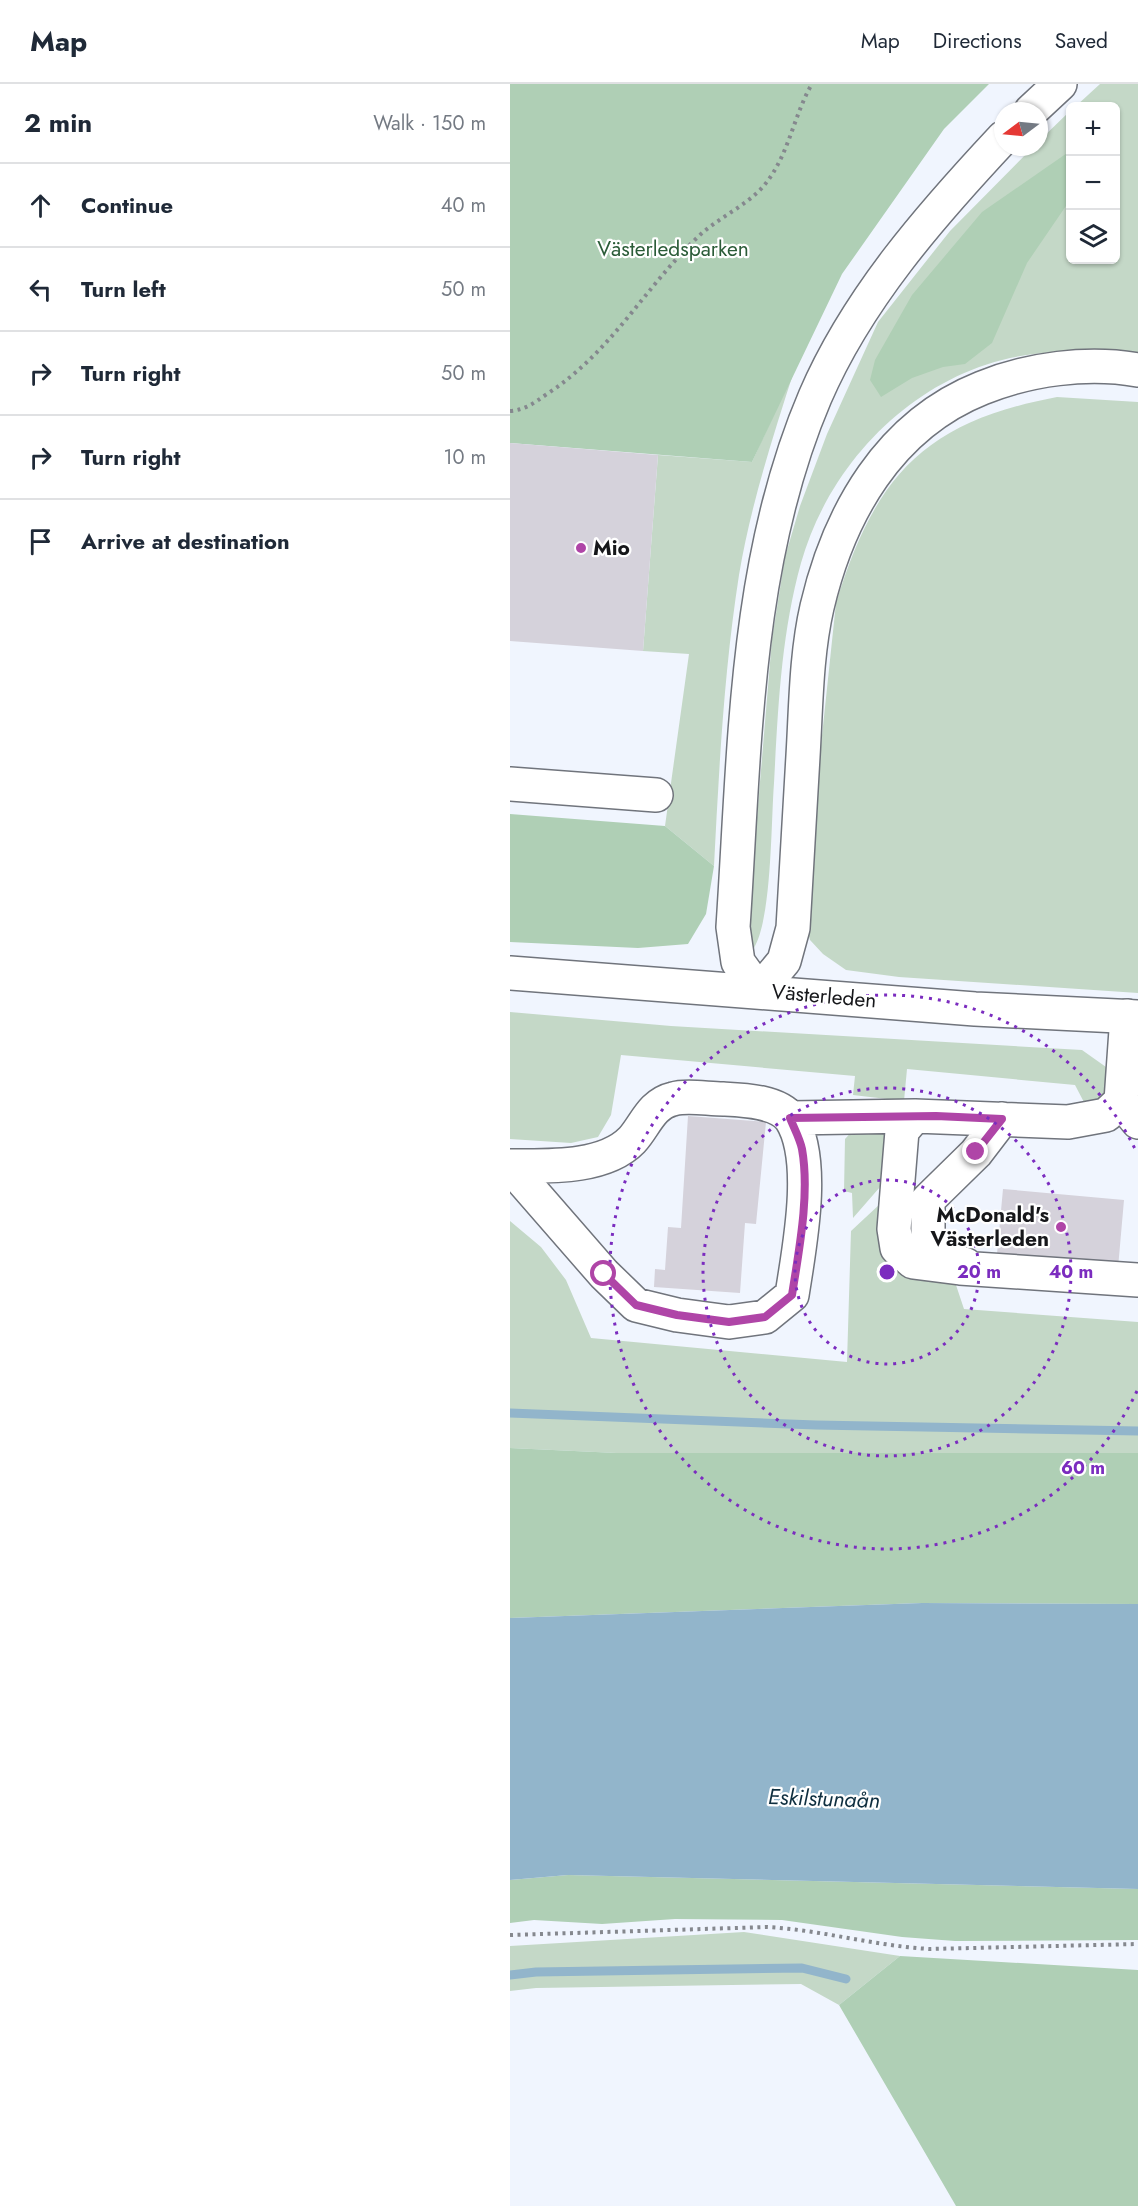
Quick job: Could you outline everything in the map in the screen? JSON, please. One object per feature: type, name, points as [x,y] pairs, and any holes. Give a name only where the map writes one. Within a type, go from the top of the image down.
[{"type":"main road","points":[[1041,102],[1060,84]]},
{"type":"main road","points":[[994,148],[934,211],[857,318],[815,396],[788,470],[766,560],[750,682],[733,927],[738,962],[759,991],[784,961],[793,928],[808,668],[816,608],[835,543],[854,504],[879,464],[912,430],[955,398],[998,381],[1041,371],[1089,366],[1138,370]]},
{"type":"main road","points":[[510,784],[656,795]]},
{"type":"main road","name":"Västerleden","points":[[510,973],[975,1009],[1133,1017]]},
{"type":"main road","points":[[510,1166],[568,1163],[607,1157],[632,1140],[647,1116],[672,1099],[740,1100],[771,1106],[790,1118],[915,1116],[1068,1122],[1130,1111],[1133,1017]]},
{"type":"main road","points":[[915,1116],[902,1131],[894,1229],[897,1248],[913,1262],[975,1269],[1138,1280]]},
{"type":"main road","points":[[510,1166],[604,1274],[636,1305],[677,1315],[729,1322],[765,1317],[792,1295],[800,1243],[803,1177],[801,1148],[790,1118]]},
{"type":"main road","points":[[975,1269],[945,1257],[928,1237],[928,1200],[976,1152],[1002,1119]]},
{"type":"path","points":[[510,411],[523,410],[573,377],[606,345],[701,234],[760,190],[789,145],[803,99],[812,84]]},
{"type":"path","points":[[510,1935],[767,1927],[807,1930],[896,1947],[930,1949],[1138,1944]]},
{"type":"green space","name":"Västerledsparken","points":[[510,84],[989,84],[944,129],[842,274],[752,462],[510,443]]},
{"type":"green space","points":[[1100,84],[1138,84],[1138,356],[1073,352],[1034,354],[993,362],[955,377],[919,398],[887,424],[859,454],[834,487],[815,524],[801,563],[789,617],[779,700],[767,893],[760,934],[754,948],[751,942],[750,901],[772,639],[785,557],[800,506],[827,434],[878,322],[950,231],[1024,156],[1048,156],[1048,132],[1066,115],[1066,264],[1120,264],[1120,102],[1080,102]]},
{"type":"green space","points":[[1066,154],[1066,206],[1027,263],[992,343],[965,364],[943,367],[912,378],[881,397],[870,380],[875,360],[912,295],[982,212]]},
{"type":"green space","points":[[795,368],[756,496],[739,575],[726,684],[714,866],[665,826],[689,654],[643,651],[658,455],[752,462]]},
{"type":"green space","points":[[1057,397],[1138,402],[1138,993],[899,977],[846,970],[823,954],[810,940],[803,916],[836,603],[851,559],[868,521],[888,489],[911,462],[939,440],[972,422],[1011,408]]},
{"type":"green space","points":[[510,814],[665,826],[714,866],[706,914],[688,944],[638,948],[510,942]]},
{"type":"green space","points":[[510,1012],[671,1026],[1082,1050],[1106,1067],[1107,1090],[1100,1103],[1087,1108],[1075,1085],[907,1069],[904,1101],[853,1095],[855,1076],[621,1055],[611,1115],[598,1137],[571,1143],[510,1139]]},
{"type":"green space","points":[[855,1128],[885,1131],[880,1187],[853,1218],[852,1193],[844,1191],[845,1139]]},
{"type":"green space","points":[[880,1204],[882,1212],[954,1279],[964,1309],[1138,1322],[1138,1453],[617,1453],[510,1448],[510,1221],[541,1247],[566,1280],[591,1338],[847,1362],[851,1231]]},
{"type":"green space","points":[[510,1448],[617,1453],[1138,1453],[1138,1604],[922,1603],[510,1618]]},
{"type":"green space","points":[[568,1875],[1138,1889],[1138,1940],[955,1941],[902,1937],[782,1920],[675,1919],[602,1924],[534,1920],[510,1923],[510,1880]]},
{"type":"green space","points":[[744,1932],[900,1956],[839,2005],[801,1984],[536,1988],[510,1991],[510,1946]]},
{"type":"green space","points":[[900,1956],[1138,1970],[1138,2206],[956,2206],[839,2005]]},
{"type":"water","name":"Eskilstunaån","points":[[922,1603],[1138,1604],[1138,1889],[568,1875],[510,1880],[510,1618]]},
{"type":"building","name":"Mio","points":[[510,443],[658,455],[643,651],[510,641]]},
{"type":"building","points":[[688,1116],[766,1122],[756,1224],[745,1223],[740,1293],[654,1287],[655,1269],[665,1270],[668,1227],[681,1228]]},
{"type":"building","name":"McDonald's Västerleden","points":[[1003,1189],[1124,1200],[1118,1268],[997,1254]]},
{"type":"waterway","points":[[510,1413],[816,1425],[1138,1431]]},
{"type":"waterway","points":[[510,1975],[536,1972],[802,1968],[846,1979]]},
{"type":"place","name":"Mio","points":[[581,548]]},
{"type":"place","name":"McDonald's Västerleden","points":[[1061,1227]]},
{"type":"route","points":[[604,1274],[636,1305],[677,1315],[729,1322],[765,1317],[792,1295],[800,1243],[803,1177],[801,1148],[790,1118],[936,1116],[1002,1119],[976,1152]]}]
